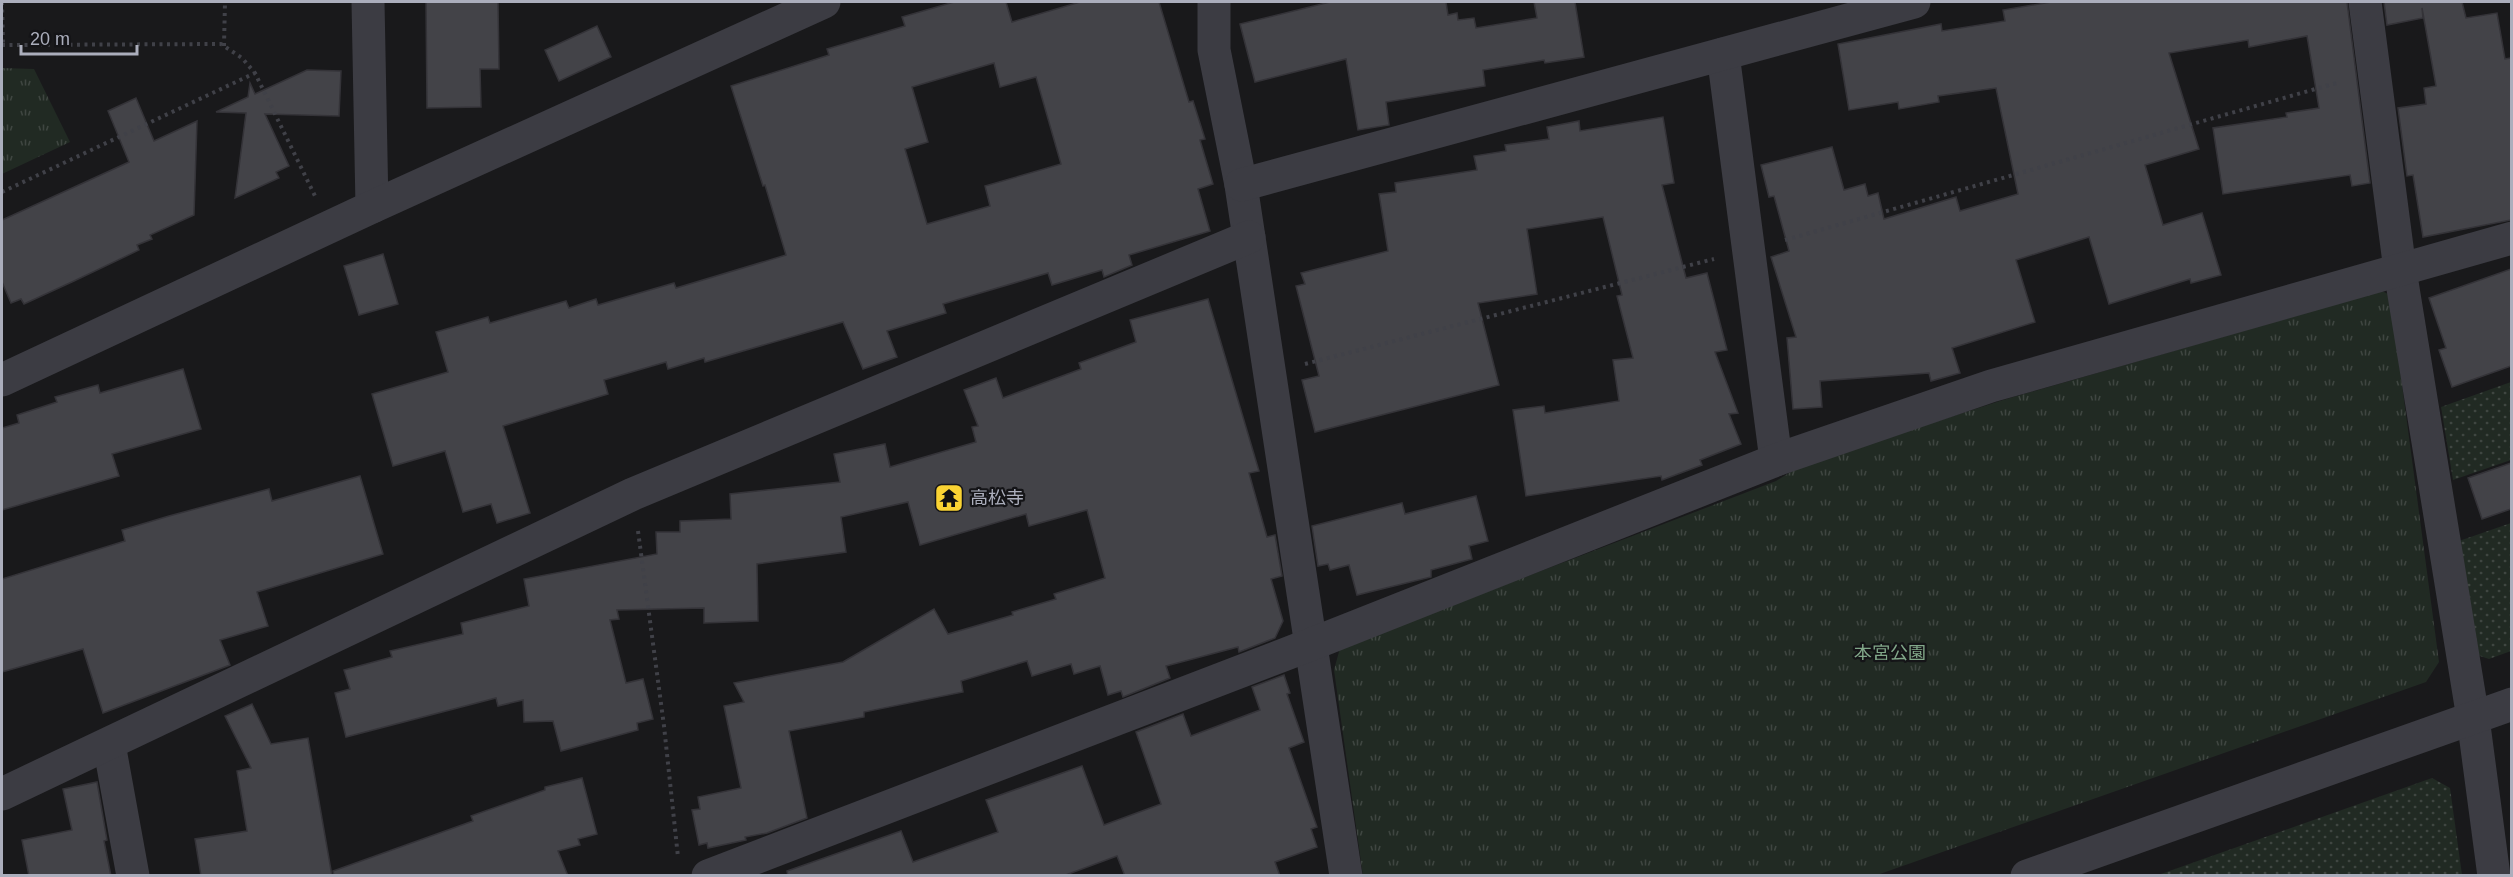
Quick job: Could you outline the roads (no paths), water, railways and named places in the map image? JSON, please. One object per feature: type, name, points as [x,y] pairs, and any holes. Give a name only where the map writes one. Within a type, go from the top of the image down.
[{"type":"street","points":[[368,2],[372,207]]},
{"type":"street","points":[[2,381],[372,207],[824,2]]},
{"type":"street","points":[[1214,2],[1214,50],[1241,185],[1346,876]]},
{"type":"street","points":[[1241,185],[1914,2]]},
{"type":"street","points":[[2365,2],[2400,270],[2473,718],[2494,876]]},
{"type":"street","points":[[1723,54],[1776,460]]},
{"type":"street","points":[[2,794],[633,494],[1249,237]]},
{"type":"street","points":[[694,870],[1311,644],[1776,460],[1991,386],[2511,238]]},
{"type":"street","points":[[2027,876],[2511,704]]},
{"type":"street","points":[[109,744],[133,876]]},
{"type":"place","name":"高松寺","points":[[949,498]]},
{"type":"park label","name":"本宮公園","points":[[1890,653]]}]
